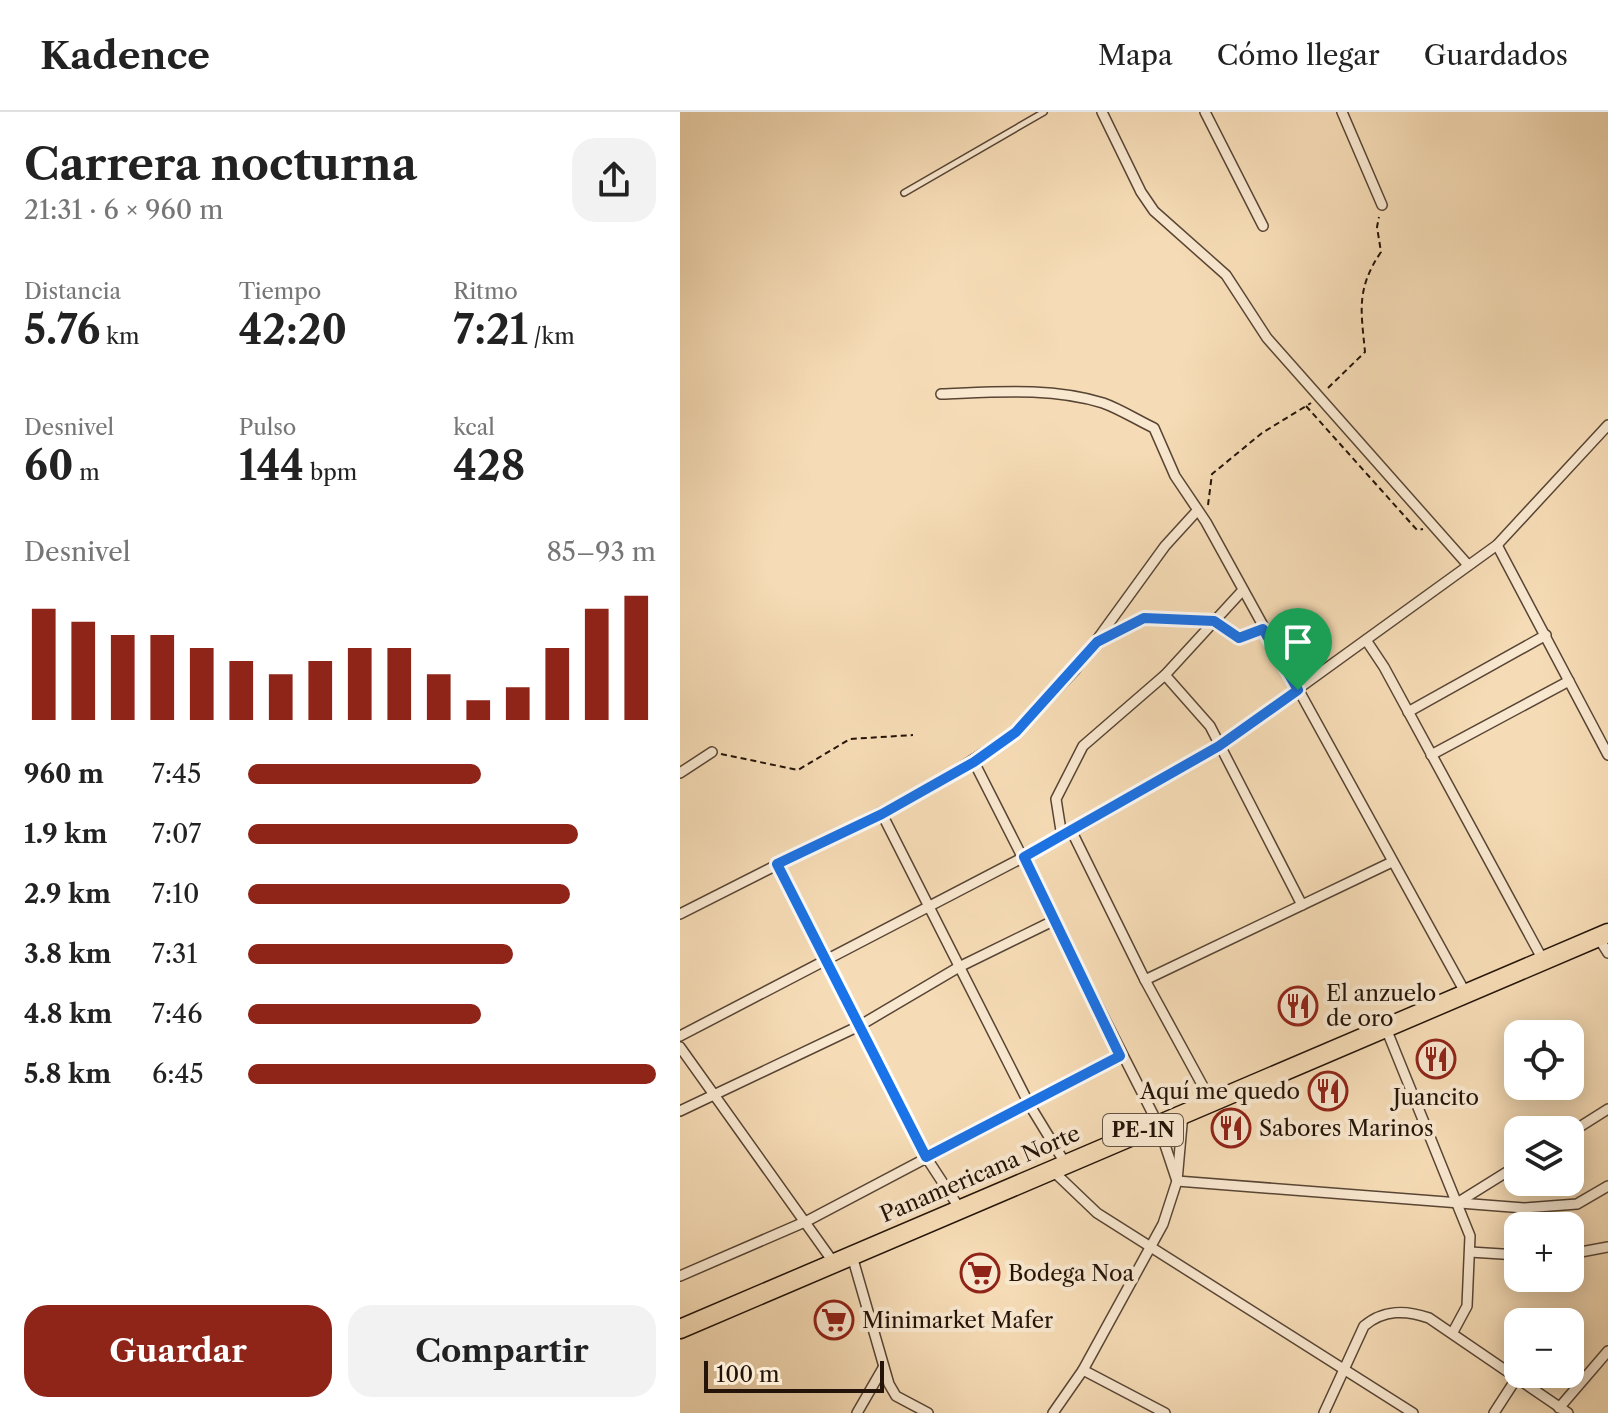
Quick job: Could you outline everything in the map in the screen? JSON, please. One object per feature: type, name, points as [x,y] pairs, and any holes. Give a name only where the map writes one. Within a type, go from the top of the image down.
[{"type":"highway","name":"Panamericana Norte","points":[[680,1329],[1465,992],[1543,960],[1605,941]]},
{"type":"street","points":[[1102,112],[1141,192],[1154,211],[1233,283],[1267,338],[1468,565]]},
{"type":"street","points":[[1205,112],[1263,226]]},
{"type":"street","points":[[1342,112],[1382,205]]},
{"type":"street","points":[[941,394],[1022,391],[1074,395],[1106,404],[1154,428],[1175,476],[1196,512],[1206,522],[1465,992]]},
{"type":"street","points":[[680,1036],[1067,834],[1219,746],[1497,545],[1608,425]]},
{"type":"street","points":[[680,914],[882,814],[974,762],[1016,732],[1097,642],[1165,546],[1196,512]]},
{"type":"street","points":[[1497,545],[1608,755]]},
{"type":"street","points":[[1211,1101],[1067,834],[1056,799],[1083,746],[1165,675],[1243,590]]},
{"type":"street","points":[[1408,712],[1546,635]]},
{"type":"street","points":[[1366,640],[1543,960]]},
{"type":"street","points":[[1165,675],[1210,726],[1302,905]]},
{"type":"street","points":[[1431,755],[1569,681]]},
{"type":"street","points":[[680,773],[712,752]]},
{"type":"street","points":[[974,762],[1024,857],[1120,1056],[1158,1124],[1177,1181]]},
{"type":"street","points":[[882,814],[1059,1166],[1097,1213],[1413,1413]]},
{"type":"street","points":[[1145,980],[1392,862]]},
{"type":"street","points":[[777,864],[926,1157],[960,1209]]},
{"type":"street","points":[[680,1111],[859,1026],[959,967],[1055,920]]},
{"type":"street","points":[[1385,1026],[1470,1236],[1467,1306],[1453,1332]]},
{"type":"street","points":[[680,1047],[834,1263]]},
{"type":"street","points":[[680,1276],[807,1221],[1120,1056]]},
{"type":"street","points":[[1584,1124],[1608,1109]]},
{"type":"street","points":[[1053,1413],[1083,1370],[1163,1224],[1177,1181],[1183,1112]]},
{"type":"street","points":[[1457,1203],[1504,1174]]},
{"type":"street","points":[[1177,1181],[1557,1208],[1577,1204],[1608,1186]]},
{"type":"street","points":[[1584,1251],[1608,1247]]},
{"type":"street","points":[[1470,1252],[1504,1254]]},
{"type":"street","points":[[852,1256],[883,1368],[896,1396],[928,1413]]},
{"type":"street","points":[[1324,1413],[1364,1326],[1375,1316],[1413,1312],[1453,1332],[1504,1370]]},
{"type":"street","points":[[1530,1388],[1563,1410],[1608,1351]]},
{"type":"street","points":[[857,1413],[883,1368]]},
{"type":"street","points":[[1083,1370],[1162,1412]]},
{"type":"street","points":[[1494,1413],[1510,1388]]},
{"type":"lane","points":[[904,193],[1044,112]]},
{"type":"path","points":[[1306,406],[1417,530],[1436,526]]},
{"type":"path","points":[[1097,642],[1144,618],[1214,621],[1239,638],[1263,629]]},
{"type":"path","points":[[712,752],[798,770],[850,739],[913,735]]},
{"type":"place","name":"El anzuelo de oro","points":[[1298,1006]]},
{"type":"place","name":"Juancito","points":[[1436,1059]]},
{"type":"place","name":"Aquí me quedo","points":[[1328,1091]]},
{"type":"place","name":"Sabores Marinos","points":[[1231,1128]]},
{"type":"place","name":"Bodega Noa","points":[[980,1273]]},
{"type":"place","name":"Minimarket Mafer","points":[[834,1320]]},
{"type":"route","points":[[1144,618],[1214,621],[1239,638],[1263,629],[1298,690],[1219,746],[1129,800],[1024,857],[1120,1056],[926,1157],[777,864],[882,814],[974,762],[1016,732],[1047,702],[1097,642],[1144,618]]}]
